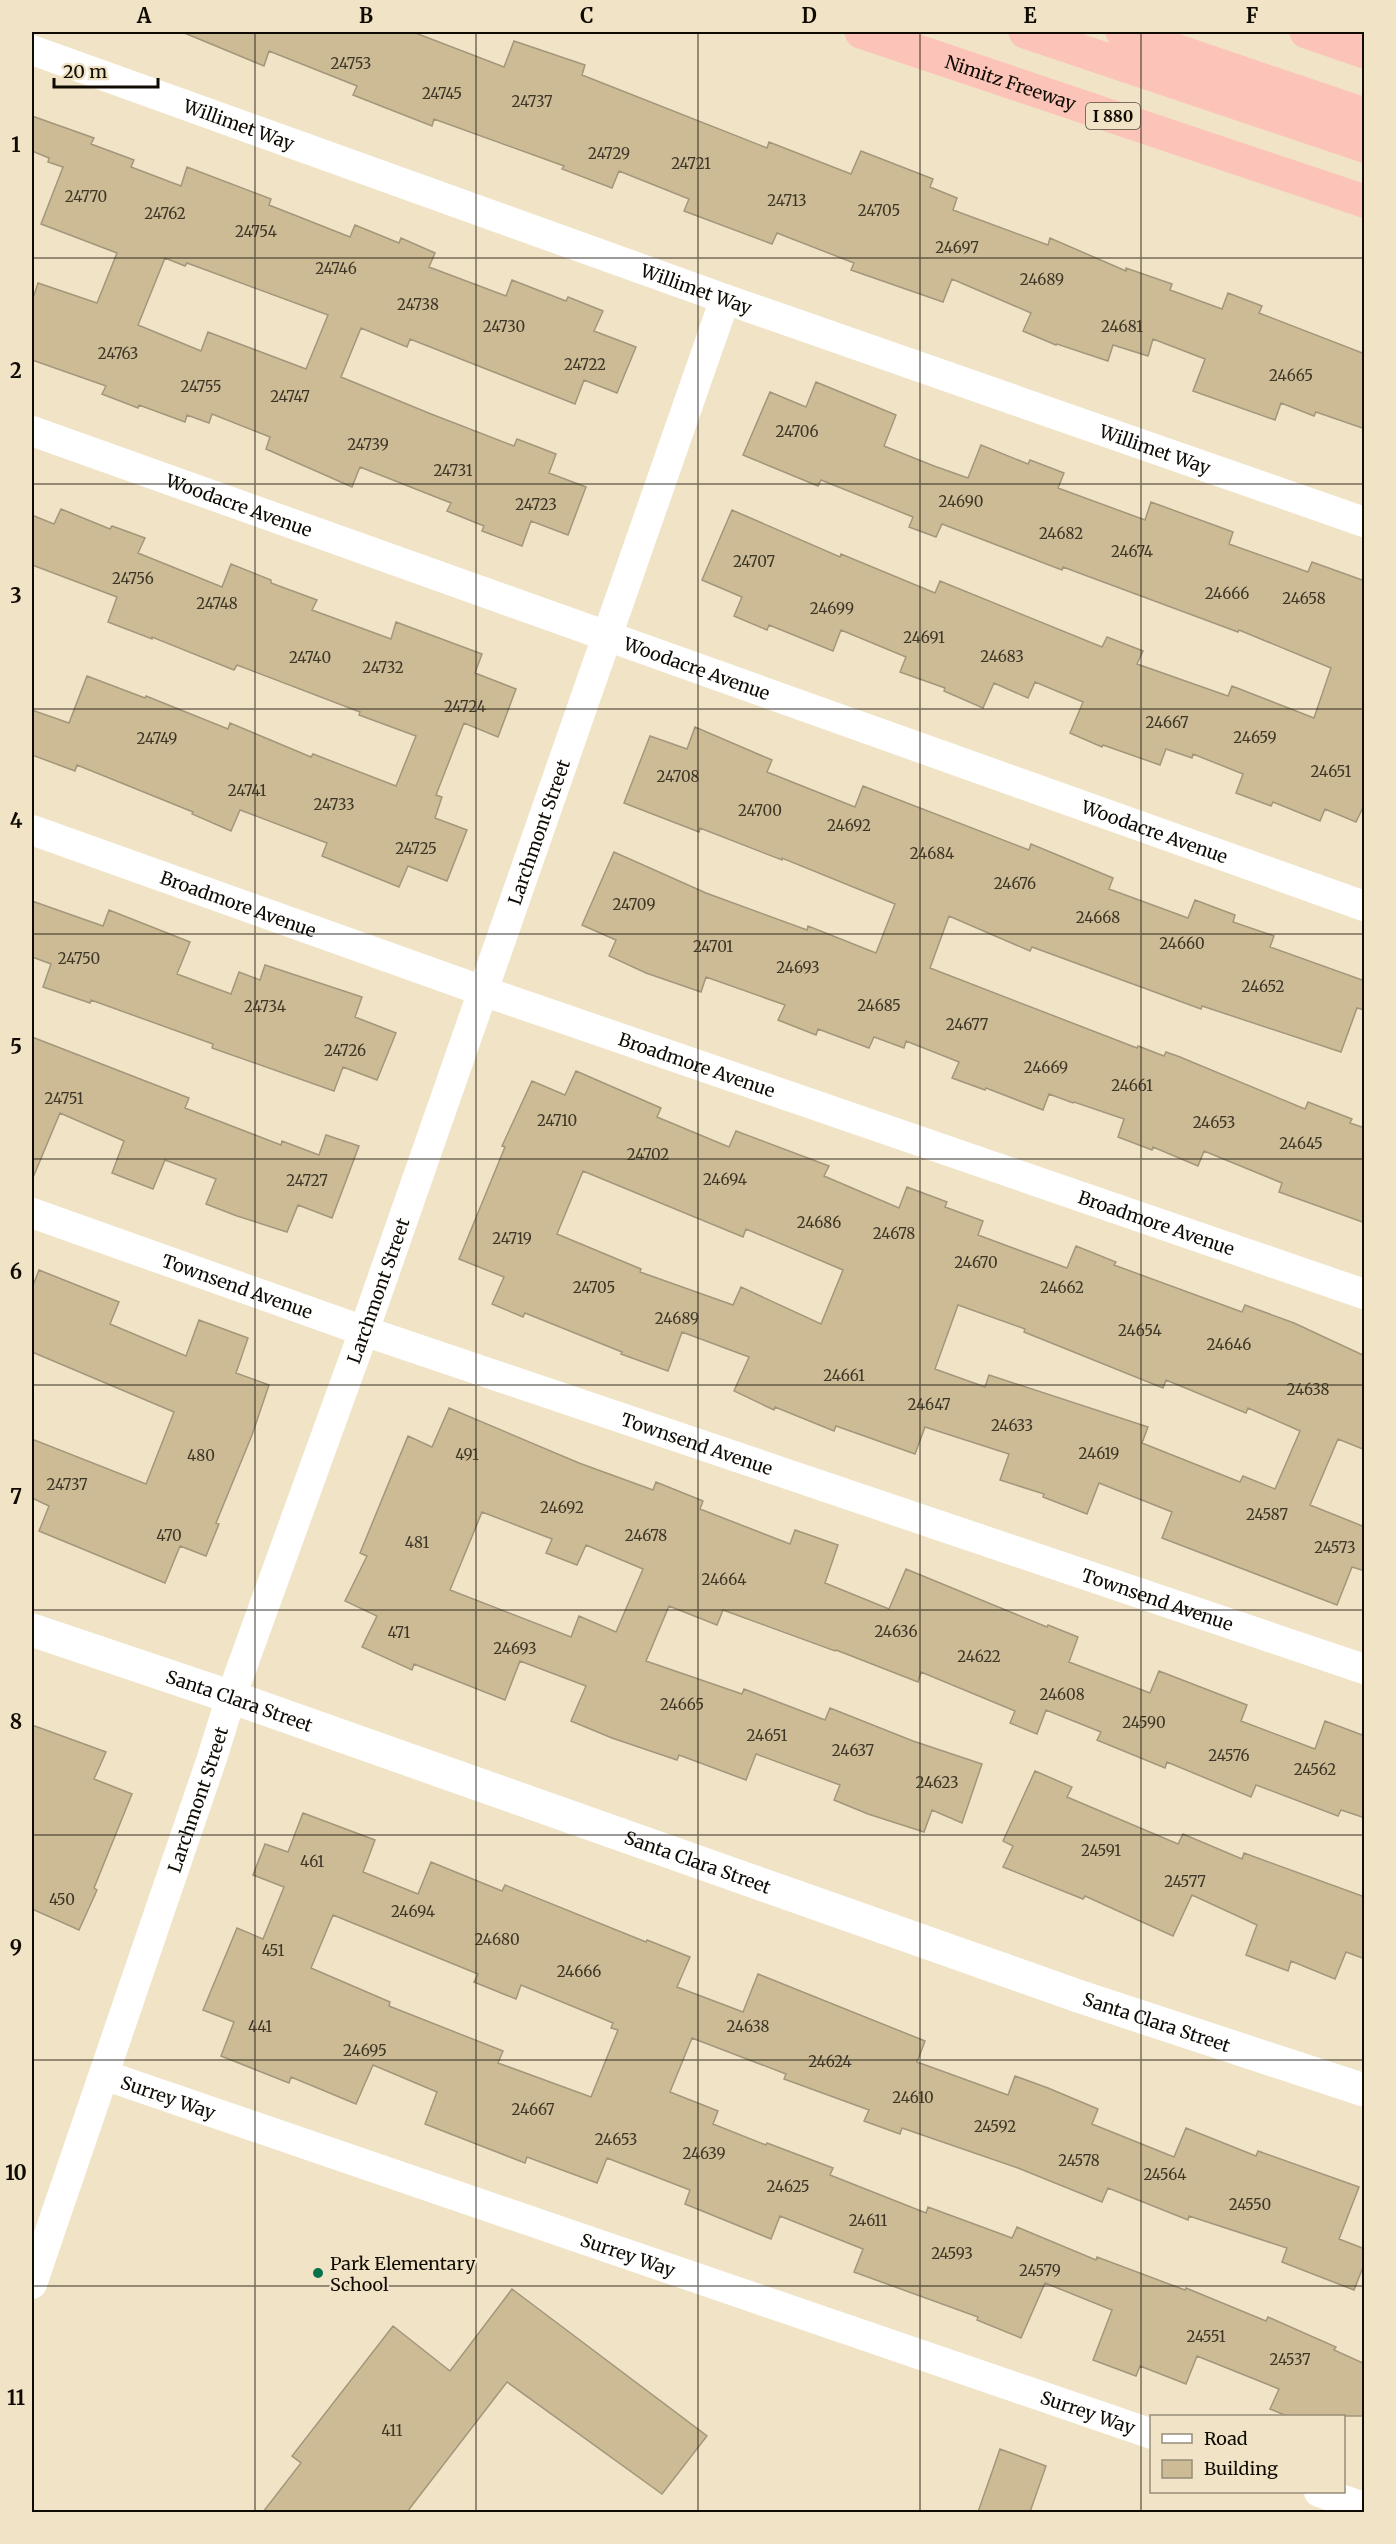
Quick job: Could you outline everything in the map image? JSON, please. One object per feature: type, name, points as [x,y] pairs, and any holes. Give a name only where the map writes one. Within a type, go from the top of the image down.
[{"type":"highway","name":"Nimitz Freeway","points":[[861,32],[1365,201]]},
{"type":"highway","points":[[1024,32],[1365,146]]},
{"type":"highway","points":[[1122,32],[1365,114]]},
{"type":"highway","points":[[1306,32],[1365,52]]},
{"type":"main road","name":"Santa Clara Street","points":[[32,1630],[231,1697],[1044,1984],[1365,2090]]},
{"type":"street","name":"Willimet Way","points":[[32,50],[725,299],[1365,522]]},
{"type":"street","name":"Larchmont Street","points":[[32,2284],[231,1697],[364,1331],[725,299]]},
{"type":"street","name":"Woodacre Avenue","points":[[32,431],[1365,906]]},
{"type":"street","name":"Broadmore Avenue","points":[[32,830],[483,991],[1365,1294]]},
{"type":"street","name":"Townsend Avenue","points":[[32,1214],[364,1331],[1365,1669]]},
{"type":"street","name":"Surrey Way","points":[[104,2075],[1150,2433]]},
{"type":"street","points":[[1322,2493],[1365,2507]]},
{"type":"building","points":[[182,32],[413,32],[504,67],[514,41],[585,65],[582,75],[767,148],[769,142],[851,174],[861,151],[933,179],[930,187],[957,198],[953,210],[1048,245],[1050,238],[1126,271],[1126,268],[1172,284],[1170,290],[1222,309],[1228,293],[1262,306],[1259,313],[1365,354],[1365,429],[1316,412],[1314,416],[1281,403],[1275,420],[1193,391],[1205,359],[1153,339],[1148,356],[1113,345],[1108,361],[1056,345],[1023,331],[1031,313],[952,279],[943,302],[851,270],[854,263],[777,233],[772,244],[684,211],[689,199],[619,171],[612,188],[562,169],[564,166],[434,119],[432,126],[353,95],[357,86],[269,51],[264,66]]},
{"type":"building","points":[[32,116],[94,138],[91,144],[134,160],[131,167],[181,186],[187,167],[271,199],[269,205],[350,237],[355,225],[399,243],[401,238],[435,253],[429,267],[506,296],[512,280],[566,301],[568,297],[603,311],[594,331],[636,347],[617,393],[584,380],[575,404],[410,339],[407,347],[361,328],[341,377],[514,446],[517,439],[556,454],[549,473],[586,487],[568,535],[531,521],[522,546],[482,531],[484,526],[447,511],[451,503],[360,467],[352,487],[266,449],[270,437],[212,414],[209,423],[187,415],[185,422],[139,405],[138,408],[102,394],[106,386],[32,360],[32,301],[38,283],[97,303],[117,253],[41,224],[63,167],[48,162],[49,158],[32,151]],"holes":[[[165,258],[185,266],[187,263],[328,315],[306,369],[208,332],[201,351],[138,325]]]},
{"type":"building","points":[[816,382],[896,415],[884,446],[934,466],[968,478],[981,445],[1028,464],[1030,460],[1064,473],[1058,488],[1145,520],[1151,502],[1233,532],[1229,544],[1308,572],[1312,562],[1365,581],[1365,803],[1356,822],[1325,809],[1320,821],[1273,802],[1271,806],[1236,793],[1243,774],[1193,754],[1192,758],[1166,749],[1160,765],[1103,745],[1102,747],[1070,733],[1083,702],[1035,682],[1028,698],[994,683],[983,708],[944,691],[945,688],[900,672],[906,657],[841,630],[833,651],[769,625],[767,630],[734,616],[742,597],[702,580],[732,510],[840,557],[841,554],[935,593],[940,581],[1102,647],[1107,637],[1143,651],[1137,664],[1228,696],[1232,686],[1314,718],[1331,668],[1239,630],[1238,632],[1063,567],[1062,570],[942,524],[936,537],[909,527],[913,517],[821,480],[818,486],[743,455],[770,392],[806,407]]},
{"type":"building","points":[[61,509],[110,529],[112,526],[145,538],[138,553],[222,587],[231,564],[271,580],[271,583],[317,600],[312,610],[391,639],[396,622],[482,654],[475,673],[516,689],[498,737],[464,723],[436,795],[442,797],[435,818],[467,830],[447,881],[408,866],[399,887],[322,856],[327,843],[240,810],[231,831],[192,814],[193,812],[77,765],[75,771],[32,755],[32,710],[69,723],[87,676],[145,698],[146,696],[228,729],[230,723],[311,757],[313,754],[396,786],[416,736],[237,665],[234,670],[108,622],[117,597],[32,565],[32,515],[54,524]]},
{"type":"building","points":[[695,727],[772,760],[767,772],[855,807],[863,786],[1029,850],[1031,844],[1113,878],[1109,889],[1188,918],[1195,900],[1235,915],[1233,922],[1274,936],[1270,947],[1365,981],[1365,1010],[1357,1008],[1341,1052],[1202,1006],[1201,1009],[1032,947],[1030,951],[949,916],[930,968],[1137,1048],[1138,1046],[1164,1056],[1166,1052],[1180,1057],[1305,1109],[1308,1102],[1352,1119],[1350,1123],[1365,1128],[1365,1223],[1279,1192],[1282,1183],[1204,1151],[1198,1166],[1153,1147],[1152,1150],[1118,1137],[1124,1119],[1049,1094],[1043,1110],[986,1088],[985,1090],[952,1078],[959,1062],[906,1041],[904,1048],[874,1037],[869,1048],[818,1029],[816,1035],[778,1020],[785,1005],[706,977],[701,992],[646,973],[609,956],[616,940],[582,925],[614,852],[706,893],[807,930],[808,926],[876,953],[895,904],[782,858],[782,860],[700,828],[699,832],[624,803],[650,736],[687,749]]},
{"type":"building","points":[[32,901],[103,926],[109,910],[190,942],[177,974],[231,994],[239,972],[260,980],[265,965],[362,997],[355,1017],[396,1033],[377,1080],[343,1067],[334,1091],[212,1048],[213,1044],[91,1000],[90,1003],[43,987],[51,964],[32,957]]},
{"type":"building","points":[[32,1037],[189,1098],[185,1108],[281,1145],[282,1141],[319,1155],[326,1135],[359,1146],[332,1218],[298,1205],[287,1232],[237,1216],[206,1204],[216,1179],[165,1160],[153,1189],[112,1173],[124,1141],[60,1113],[32,1180]]},
{"type":"building","points":[[576,1071],[661,1108],[657,1117],[729,1147],[736,1131],[829,1166],[824,1176],[899,1208],[907,1187],[947,1202],[945,1207],[983,1221],[978,1235],[1067,1268],[1076,1246],[1116,1262],[1114,1265],[1242,1312],[1245,1305],[1294,1323],[1365,1356],[1365,1450],[1338,1439],[1310,1505],[1365,1527],[1365,1571],[1352,1567],[1337,1605],[1162,1538],[1172,1512],[1099,1483],[1087,1514],[1043,1497],[1044,1494],[1000,1480],[1009,1454],[925,1427],[915,1454],[836,1426],[834,1431],[775,1407],[774,1410],[734,1391],[749,1357],[682,1332],[668,1371],[621,1354],[622,1352],[525,1313],[523,1317],[492,1304],[504,1277],[459,1259],[505,1147],[502,1146],[532,1081],[565,1095]],"holes":[[[583,1171],[743,1237],[746,1229],[843,1270],[821,1324],[741,1287],[733,1305],[640,1272],[641,1269],[557,1234]],[[958,1305],[1025,1329],[1024,1332],[1163,1388],[1166,1380],[1246,1413],[1248,1408],[1300,1431],[1275,1489],[1243,1476],[1240,1482],[1142,1443],[1148,1427],[989,1375],[985,1387],[935,1369]]]},
{"type":"building","points":[[39,1270],[119,1302],[110,1324],[186,1356],[199,1320],[248,1338],[236,1373],[269,1385],[252,1435],[216,1523],[219,1524],[206,1556],[180,1546],[165,1583],[39,1531],[49,1506],[32,1498],[32,1439],[146,1484],[174,1412],[32,1352],[32,1288]]},
{"type":"building","points":[[449,1408],[579,1463],[653,1490],[656,1482],[703,1501],[700,1509],[790,1544],[795,1530],[838,1545],[825,1583],[889,1609],[906,1569],[1047,1627],[1048,1625],[1078,1637],[1069,1662],[1150,1693],[1159,1671],[1247,1705],[1241,1721],[1315,1749],[1325,1721],[1365,1736],[1365,1818],[1341,1810],[1338,1816],[1256,1785],[1251,1797],[1167,1762],[1165,1768],[1097,1740],[1101,1732],[1046,1710],[1037,1734],[1010,1723],[1015,1711],[921,1672],[918,1682],[723,1610],[717,1625],[669,1606],[646,1661],[742,1694],[744,1689],[825,1720],[830,1708],[913,1741],[982,1764],[962,1823],[932,1810],[924,1832],[868,1814],[834,1800],[840,1785],[756,1754],[746,1780],[679,1755],[677,1760],[612,1738],[571,1721],[586,1686],[520,1661],[505,1700],[414,1664],[412,1670],[362,1647],[377,1616],[345,1601],[367,1556],[360,1553],[408,1436],[432,1447]],"holes":[[[482,1512],[552,1539],[546,1553],[577,1565],[586,1545],[643,1569],[616,1632],[579,1616],[571,1637],[450,1590]]]},
{"type":"building","points":[[32,1725],[106,1752],[94,1779],[132,1794],[94,1888],[97,1890],[79,1930],[32,1909]]},
{"type":"building","points":[[1035,1771],[1072,1787],[1067,1797],[1178,1844],[1183,1834],[1242,1859],[1244,1853],[1365,1897],[1365,1959],[1346,1952],[1335,1979],[1291,1961],[1288,1971],[1246,1955],[1257,1925],[1192,1895],[1173,1936],[1085,1896],[1083,1899],[1003,1867],[1013,1846],[1003,1841]]},
{"type":"building","points":[[303,1813],[375,1840],[363,1872],[418,1894],[431,1862],[502,1891],[505,1885],[646,1942],[647,1940],[690,1957],[677,1987],[743,2012],[758,1974],[925,2041],[917,2062],[1008,2095],[1015,2076],[1048,2088],[1098,2109],[1092,2124],[1174,2157],[1186,2128],[1256,2156],[1258,2151],[1359,2187],[1339,2239],[1365,2249],[1365,2262],[1354,2290],[1282,2262],[1287,2248],[1189,2216],[1188,2220],[1108,2188],[1102,2202],[1018,2168],[902,2128],[900,2134],[864,2121],[869,2110],[784,2079],[786,2074],[692,2038],[670,2092],[718,2111],[713,2124],[833,2168],[830,2175],[926,2213],[928,2207],[1012,2238],[1017,2227],[1096,2260],[1097,2257],[1185,2290],[1186,2288],[1266,2321],[1268,2317],[1336,2347],[1334,2350],[1365,2364],[1365,2416],[1285,2415],[1270,2409],[1279,2389],[1197,2356],[1186,2384],[1140,2366],[1136,2376],[1093,2360],[1112,2310],[1045,2283],[1021,2338],[977,2320],[978,2317],[854,2272],[863,2249],[780,2216],[771,2239],[685,2204],[690,2190],[607,2158],[597,2183],[527,2157],[525,2163],[425,2124],[437,2092],[373,2065],[356,2104],[291,2077],[289,2083],[221,2056],[234,2022],[203,2010],[237,1928],[263,1939],[284,1887],[253,1875],[265,1844],[288,1852]],"holes":[[[333,1915],[478,1974],[474,1982],[516,1999],[521,1985],[613,2023],[611,2028],[618,2030],[591,2097],[498,2063],[503,2051],[389,2006],[390,2002],[311,1968]]]},
{"type":"building","points":[[512,2289],[707,2436],[662,2494],[507,2382],[407,2512],[263,2512],[301,2463],[292,2456],[393,2326],[450,2371]]},
{"type":"building","points":[[1000,2449],[1046,2466],[1030,2512],[978,2512]]},
{"type":"place","name":"Park Elementary School","points":[[318,2273]]}]
